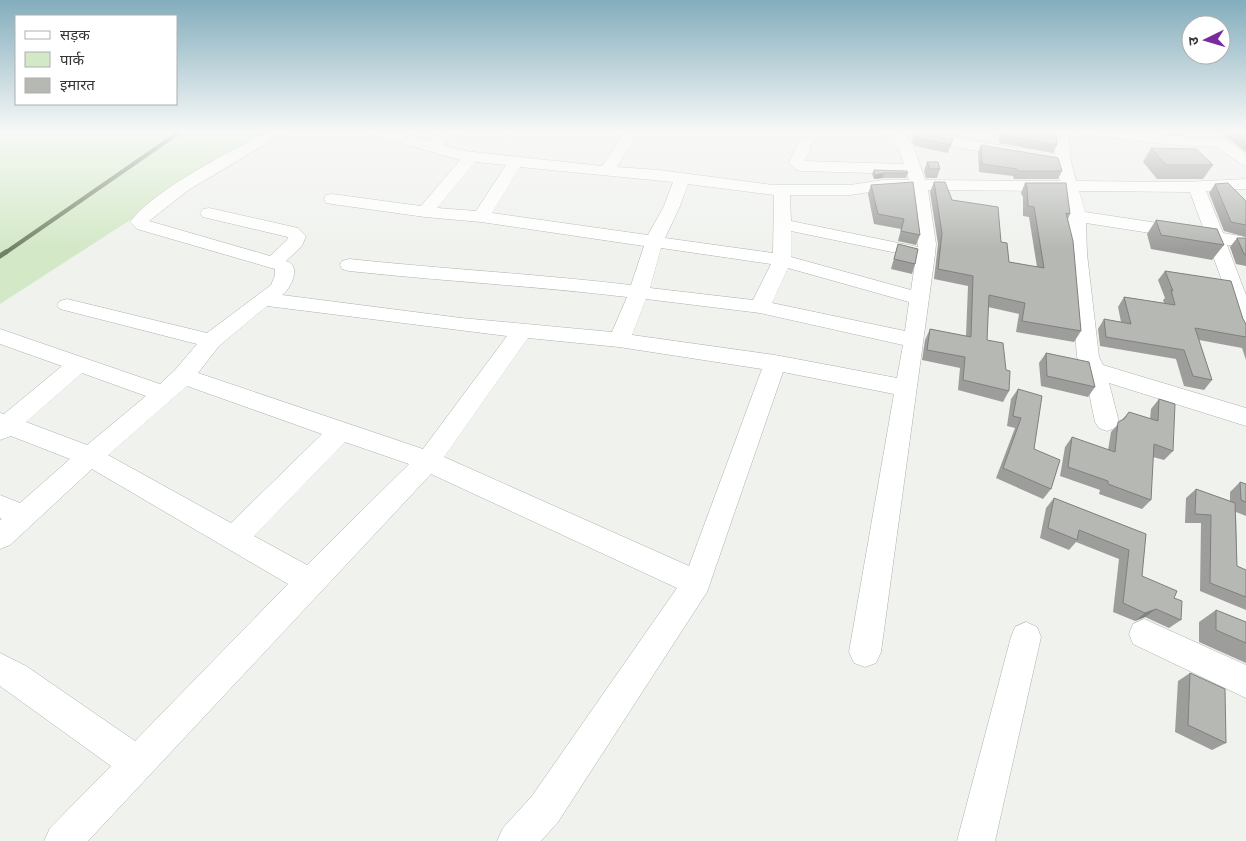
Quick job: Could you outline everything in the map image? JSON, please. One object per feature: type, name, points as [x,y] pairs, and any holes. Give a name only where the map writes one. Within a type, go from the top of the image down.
[{"type":"street","points":[[0,537],[11,512],[90,456],[173,385],[211,341],[279,288],[285,275],[284,266],[139,222],[145,213],[212,170]]},
{"type":"street","points":[[425,212],[460,170]]},
{"type":"street","points":[[481,217],[510,170]]},
{"type":"street","points":[[599,170],[782,190],[850,190],[916,177]]},
{"type":"street","points":[[845,170],[916,177],[1070,186],[1246,184]]},
{"type":"street","points":[[865,652],[926,254],[927,244],[914,170]]},
{"type":"street","points":[[1060,170],[1070,186],[1077,216],[1078,254],[1088,357],[1094,370],[1107,422]]},
{"type":"street","points":[[1208,172],[1220,184]]},
{"type":"street","points":[[619,340],[639,293],[654,241],[672,206],[682,178]]},
{"type":"street","points":[[1196,186],[1216,238],[1246,328]]},
{"type":"street","points":[[760,307],[782,260],[782,190]]},
{"type":"street","points":[[332,199],[425,212],[481,217],[782,260],[920,299]]},
{"type":"street","points":[[209,213],[292,232],[297,236],[296,242],[274,262]]},
{"type":"street","points":[[1077,216],[1246,242]]},
{"type":"street","points":[[782,224],[926,254]]},
{"type":"street","points":[[349,265],[414,272],[545,281],[760,307],[914,340]]},
{"type":"street","points":[[263,299],[345,311],[619,340],[775,364],[906,388]]},
{"type":"street","points":[[67,305],[211,341]]},
{"type":"street","points":[[63,841],[428,461],[522,330]]},
{"type":"street","points":[[0,336],[78,365],[173,385],[340,431],[428,461],[697,583]]},
{"type":"street","points":[[516,841],[545,809],[697,583],[775,364]]},
{"type":"street","points":[[3,426],[78,365]]},
{"type":"street","points":[[1094,370],[1246,417]]},
{"type":"street","points":[[3,426],[90,456],[235,537],[310,582]]},
{"type":"street","points":[[235,537],[340,431]]},
{"type":"street","points":[[1144,634],[1246,682]]},
{"type":"street","points":[[976,841],[1026,637]]},
{"type":"street","points":[[5,678],[138,764]]},
{"type":"green space","points":[[0,170],[207,170],[0,304]]},
{"type":"building","points":[[874,170],[907,171],[908,173],[884,173],[875,175]]},
{"type":"building","points":[[1018,170],[1062,171],[1018,171]]},
{"type":"building","points":[[913,182],[920,235],[901,231],[904,219],[878,214],[871,185]]},
{"type":"building","points":[[934,182],[945,182],[952,200],[998,207],[1001,242],[1007,243],[1009,262],[1044,268],[1034,207],[1028,206],[1025,183],[1066,183],[1070,214],[1066,213],[1073,241],[1081,331],[1022,321],[1025,303],[989,295],[987,340],[1003,343],[1006,370],[1010,371],[1009,391],[963,380],[965,357],[927,350],[930,329],[971,337],[973,276],[938,269],[942,233]]},
{"type":"building","points":[[1228,183],[1246,201],[1246,225],[1231,222],[1215,184]]},
{"type":"building","points":[[1156,220],[1217,229],[1224,245],[1161,235]]},
{"type":"building","points":[[1237,238],[1246,238],[1246,255],[1244,254]]},
{"type":"building","points":[[898,244],[918,249],[915,264],[894,259]]},
{"type":"building","points":[[1165,271],[1231,281],[1246,324],[1246,337],[1195,328],[1212,380],[1193,376],[1184,350],[1106,337],[1104,319],[1131,324],[1124,297],[1175,305],[1171,290],[1173,291]]},
{"type":"building","points":[[1046,353],[1089,362],[1095,387],[1047,376]]},
{"type":"building","points":[[1018,389],[1042,396],[1034,449],[1060,460],[1051,489],[1003,468],[1021,418],[1013,416]]},
{"type":"building","points":[[1159,399],[1175,404],[1173,451],[1154,444],[1151,500],[1108,484],[1108,481],[1068,467],[1072,437],[1115,452],[1118,422],[1124,419],[1129,412],[1158,421]]},
{"type":"building","points":[[1240,482],[1246,484],[1246,502],[1241,500]]},
{"type":"building","points":[[1196,489],[1235,503],[1237,566],[1246,570],[1246,597],[1210,583],[1211,515],[1195,514]]},
{"type":"building","points":[[1054,498],[1146,534],[1142,576],[1177,591],[1174,598],[1182,601],[1181,620],[1156,609],[1145,613],[1123,603],[1129,550],[1079,530],[1077,540],[1048,528]]},
{"type":"building","points":[[1216,610],[1246,622],[1246,643],[1216,630]]},
{"type":"building","points":[[1190,673],[1225,689],[1226,743],[1188,725]]},
{"type":"waterway","points":[[5,253],[124,170]]},
{"type":"waterway","points":[[0,256],[6,252]]}]
